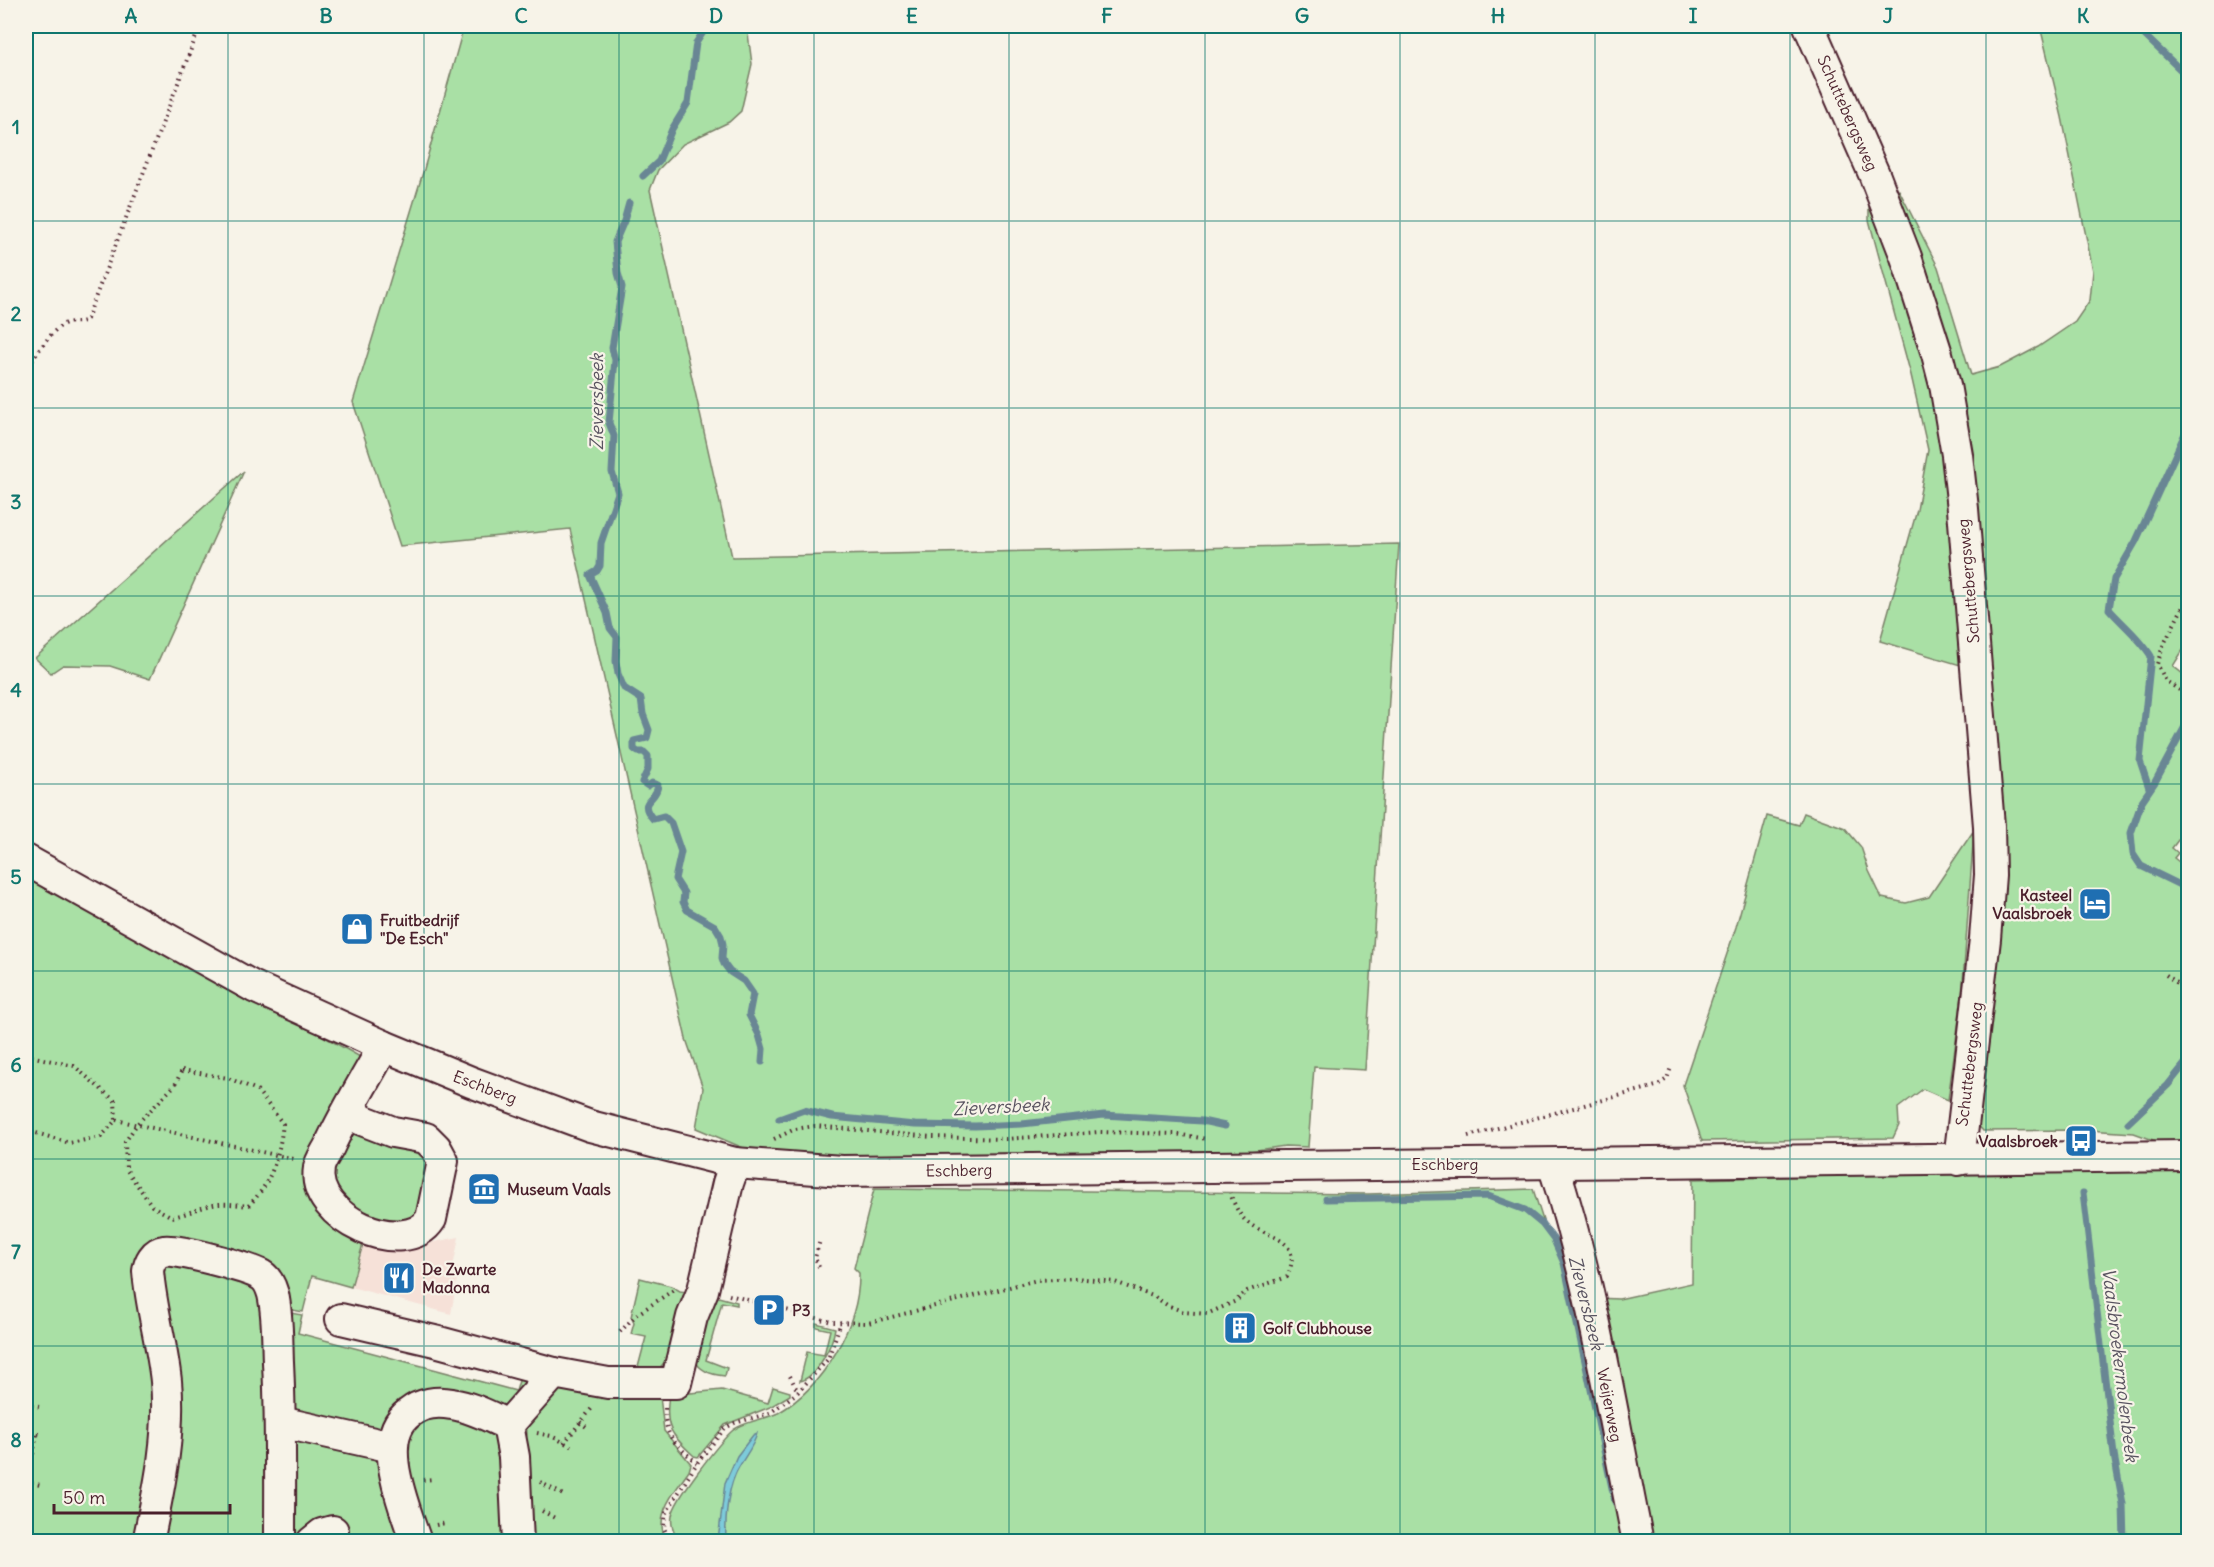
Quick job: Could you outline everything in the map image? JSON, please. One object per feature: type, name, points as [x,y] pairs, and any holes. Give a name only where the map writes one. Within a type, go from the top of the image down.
[{"type":"street","name":"Schuttebergsweg","points":[[1809,26],[1874,174],[1906,257],[1937,354],[1957,455],[1989,826],[1990,875],[1985,939],[1959,1160]]},
{"type":"street","name":"Eschberg","points":[[26,860],[254,987],[384,1046],[471,1082],[590,1126],[735,1163],[842,1171],[1214,1153],[1553,1164],[1959,1160]]},
{"type":"street","points":[[350,1108],[362,1120],[393,1132],[426,1138],[436,1148],[443,1161],[431,1219],[426,1227],[413,1233],[393,1235],[367,1231],[329,1205],[320,1187],[319,1167],[350,1108],[384,1046]]},
{"type":"street","points":[[1959,1160],[2188,1156]]},
{"type":"street","points":[[341,1319],[554,1373],[608,1383],[676,1383],[692,1317],[703,1290],[728,1183],[735,1163]]},
{"type":"street","name":"Weijerweg","points":[[1553,1164],[1572,1222],[1580,1256],[1638,1542]]},
{"type":"street","points":[[148,1542],[166,1442],[167,1414],[162,1348],[148,1276],[149,1266],[157,1254],[162,1251],[184,1252],[261,1274],[268,1281],[274,1297],[277,1332],[280,1542]]},
{"type":"street","points":[[518,1542],[514,1457],[509,1428],[554,1373]]},
{"type":"street","points":[[416,1542],[394,1464],[392,1447],[394,1433],[404,1416],[414,1409],[433,1403],[460,1405],[509,1428]]},
{"type":"street","points":[[280,1422],[392,1447]]},
{"type":"path","points":[[26,370],[57,329],[66,322],[78,323],[87,319],[200,26]]},
{"type":"path","points":[[2188,597],[2163,646],[2157,664],[2166,681],[2188,696]]},
{"type":"path","points":[[2166,975],[2187,990]]},
{"type":"path","points":[[26,1054],[74,1066],[115,1101],[116,1120],[102,1137],[70,1143],[26,1130]]},
{"type":"path","points":[[1466,1136],[1656,1086],[1667,1079],[1671,1067]]},
{"type":"path","points":[[182,1070],[228,1078],[257,1090],[283,1124],[279,1155],[261,1193],[248,1206],[228,1203],[206,1206],[188,1214],[172,1217],[152,1206],[126,1169],[125,1142],[137,1124],[174,1085],[182,1070]]},
{"type":"path","points":[[116,1120],[279,1155],[319,1167]]},
{"type":"path","points":[[620,1332],[636,1315],[672,1290],[703,1290],[752,1300],[832,1322],[868,1323],[1037,1280],[1076,1278],[1115,1282],[1155,1297],[1184,1312],[1207,1314],[1236,1301],[1247,1291],[1287,1277],[1290,1269],[1291,1252],[1283,1241],[1252,1226],[1242,1217],[1214,1153],[1176,1134],[1099,1132],[1006,1139],[932,1137],[815,1126],[795,1129],[764,1144]]},
{"type":"path","points":[[819,1267],[815,1258],[820,1240]]},
{"type":"path","points":[[670,1542],[664,1528],[666,1513],[697,1463],[725,1428],[770,1413],[798,1392],[828,1359],[841,1322]]},
{"type":"path","points":[[790,1376],[798,1392]]},
{"type":"path","points":[[667,1383],[664,1419],[668,1435],[697,1463]]},
{"type":"path","points":[[26,1405],[39,1407]]},
{"type":"path","points":[[564,1443],[592,1408],[602,1408]]},
{"type":"path","points":[[580,1422],[589,1429]]},
{"type":"path","points":[[509,1428],[551,1436],[570,1446]]},
{"type":"path","points":[[26,1432],[39,1434],[35,1455],[26,1454]]},
{"type":"path","points":[[26,1482],[39,1485]]},
{"type":"path","points":[[26,1532],[51,1534]]},
{"type":"shaded area","points":[[459,1237],[453,1267],[459,1268],[451,1314],[351,1287],[362,1246],[414,1246]]},
{"type":"green space","points":[[464,26],[747,26],[752,64],[741,111],[729,122],[683,144],[658,170],[650,190],[732,557],[1399,544],[1365,1070],[1314,1067],[1308,1147],[1285,1146],[1243,1152],[867,1157],[753,1152],[696,1128],[703,1088],[686,1039],[570,529],[400,546],[353,402],[424,169]]},
{"type":"green space","points":[[2040,26],[2188,26],[2188,642],[2173,666],[2188,678],[2188,827],[2172,848],[2178,853],[2174,858],[2188,869],[2188,1141],[2156,1141],[2134,1133],[2087,1130],[1983,1131],[1977,1124],[2000,891],[1964,666],[1880,641],[1917,510],[1928,450],[1911,375],[1869,220],[1869,197],[1899,190],[1938,267],[1971,375],[2000,367],[2038,347],[2075,322],[2090,300],[2093,271],[2062,117]]},
{"type":"green space","points":[[244,471],[150,679],[110,666],[63,665],[51,673],[35,658]]},
{"type":"green space","points":[[1804,813],[1845,828],[1861,847],[1882,898],[1906,903],[1929,897],[1974,830],[1962,996],[1948,1100],[1923,1089],[1898,1108],[1899,1125],[1893,1138],[1702,1141],[1683,1085],[1736,927],[1767,816],[1799,825]]},
{"type":"green space","points":[[26,875],[221,979],[362,1058],[343,1141],[354,1134],[376,1136],[419,1151],[431,1163],[421,1213],[407,1224],[368,1226],[351,1287],[312,1276],[303,1312],[282,1308],[276,1288],[162,1247],[158,1348],[144,1541],[26,1541]]},
{"type":"green space","points":[[2188,1170],[2188,1541],[679,1542],[672,1526],[672,1516],[680,1498],[726,1437],[736,1428],[778,1413],[794,1402],[824,1371],[836,1353],[846,1333],[858,1293],[859,1273],[854,1268],[874,1189],[1368,1194],[1533,1189],[1547,1233],[1596,1298],[1619,1299],[1692,1283],[1693,1179]]},
{"type":"green space","points":[[155,1263],[260,1279],[277,1541],[152,1542]]},
{"type":"green space","points":[[640,1278],[692,1293],[683,1307],[667,1359],[661,1367],[651,1372],[638,1374],[619,1373],[617,1370],[620,1367],[637,1371],[646,1337],[631,1334],[634,1323],[631,1317]]},
{"type":"green space","points":[[711,1295],[737,1302],[737,1305],[722,1302],[706,1360],[727,1368],[725,1376],[704,1370],[695,1360]]},
{"type":"green space","points":[[285,1312],[302,1315],[298,1333],[516,1391],[521,1374],[529,1379],[511,1408],[467,1401],[389,1433],[291,1420]]},
{"type":"green space","points":[[816,1323],[835,1328],[834,1335],[828,1351],[818,1367],[800,1381],[807,1352],[824,1355],[830,1330],[816,1327]]},
{"type":"green space","points":[[562,1386],[660,1396],[664,1431],[691,1464],[664,1513],[662,1522],[666,1541],[524,1542],[526,1420]]},
{"type":"green space","points":[[773,1387],[790,1392],[790,1395],[770,1407],[725,1425],[698,1457],[686,1449],[671,1430],[668,1415],[669,1395],[722,1390],[768,1403]]},
{"type":"green space","points":[[427,1410],[494,1429],[505,1444],[512,1541],[423,1541],[405,1481],[408,1422]]},
{"type":"green space","points":[[287,1434],[377,1447],[404,1541],[286,1541]]},
{"type":"water","points":[[757,1433],[732,1482],[727,1508],[726,1541],[718,1541],[725,1483],[737,1456]]},
{"type":"waterway","name":"Zieversbeek","points":[[643,176],[659,161],[672,129],[688,103],[696,43],[707,26]]},
{"type":"waterway","points":[[2140,26],[2140,31],[2188,77]]},
{"type":"waterway","name":"Zieversbeek","points":[[629,203],[615,242],[618,273],[622,287],[612,348],[615,360],[609,423],[614,436],[612,472],[618,493],[601,543],[600,566],[590,575],[607,613],[610,628],[617,637],[618,674],[624,688],[641,699],[643,714],[649,730],[647,738],[634,741],[634,749],[648,756],[648,769],[642,782],[648,786],[652,783],[658,785],[657,791],[646,808],[653,819],[664,816],[671,823],[681,852],[675,879],[684,893],[683,902],[687,910],[715,926],[723,944],[724,964],[730,972],[744,981],[753,994],[749,1015],[763,1049],[762,1062]]},
{"type":"waterway","points":[[2149,788],[2140,761],[2151,656],[2109,609],[2114,579],[2136,541],[2188,427]]},
{"type":"waterway","name":"Vaalsbroekermolenbeek","points":[[2188,721],[2142,801],[2131,833],[2133,854],[2141,866],[2182,886],[2188,895]]},
{"type":"waterway","name":"Vaalsbroekermolenbeek","points":[[2128,1123],[2168,1085],[2188,1060]]},
{"type":"waterway","name":"Zieversbeek","points":[[779,1119],[804,1110],[832,1117],[915,1125],[1022,1124],[1104,1115],[1202,1121],[1225,1126]]},
{"type":"waterway","name":"Vaalsbroekermolenbeek","points":[[2083,1193],[2114,1455],[2123,1504],[2124,1542]]},
{"type":"waterway","name":"Zieversbeek","points":[[1326,1199],[1488,1196],[1525,1210],[1542,1224],[1554,1240],[1564,1263],[1615,1502]]},
{"type":"place","name":"Kasteel Vaalsbroek","points":[[2095,904]]},
{"type":"place","name":"Fruitbedrijf \"De Esch\"","points":[[357,929]]},
{"type":"place","name":"Vaalsbroek","points":[[2081,1141]]},
{"type":"place","name":"Museum Vaals","points":[[484,1189]]},
{"type":"place","name":"De Zwarte Madonna","points":[[399,1278]]},
{"type":"place","name":"P3","points":[[769,1310]]},
{"type":"place","name":"Golf Clubhouse","points":[[1240,1328]]}]
